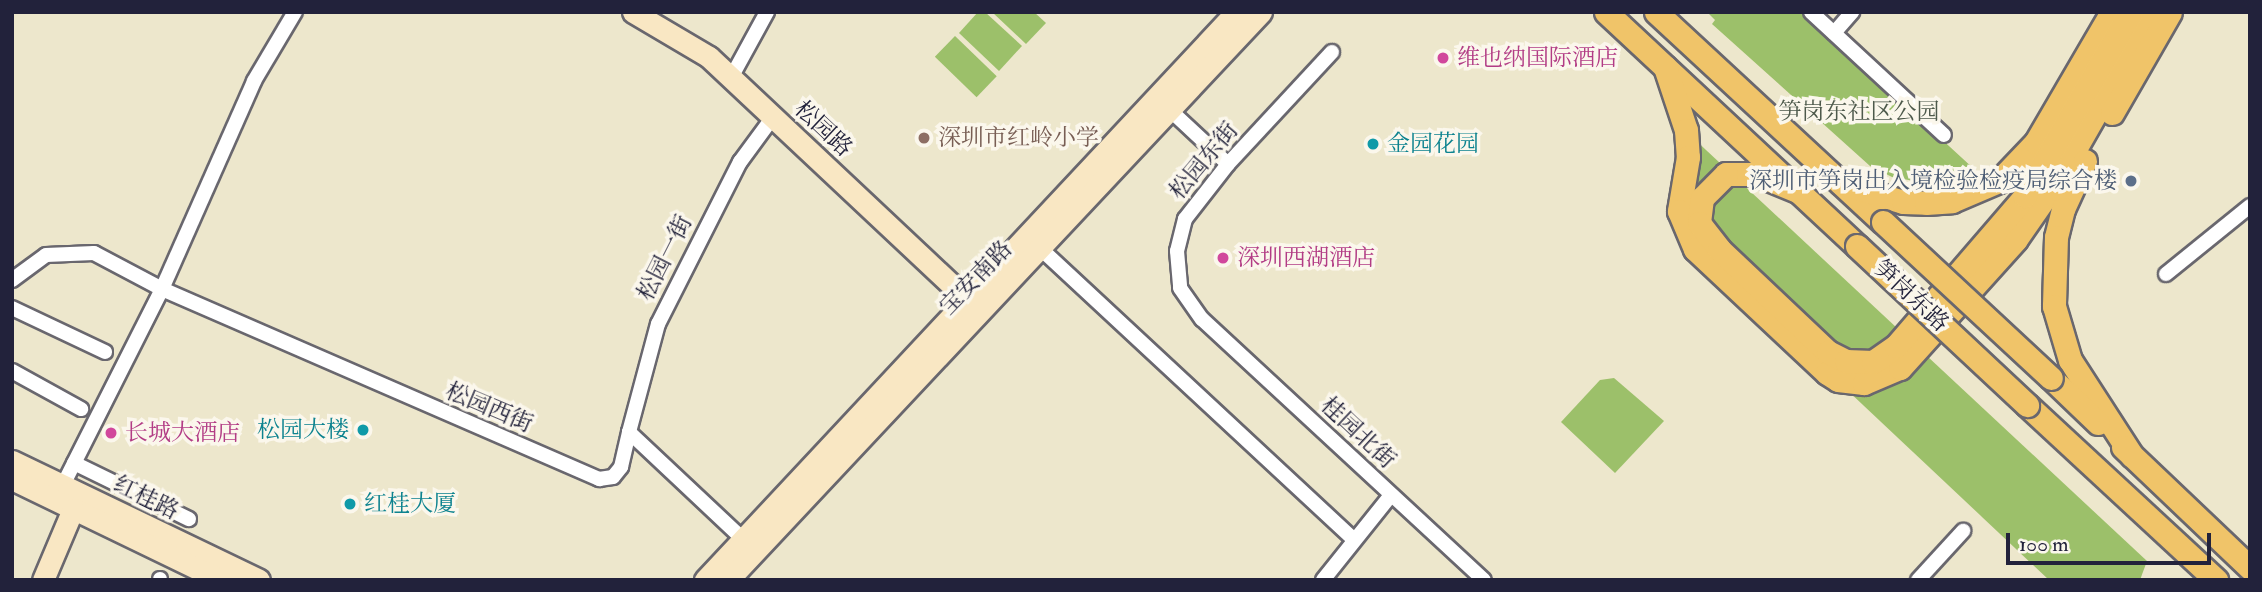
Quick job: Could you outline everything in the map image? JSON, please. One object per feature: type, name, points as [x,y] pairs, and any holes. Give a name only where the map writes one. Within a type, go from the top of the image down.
[{"type":"main road","name":"笋岗东路","points":[[1606,12],[2216,580]]},
{"type":"main road","name":"笋岗东路","points":[[1656,12],[2051,378],[2250,568]]},
{"type":"main road","points":[[1681,12],[1706,59]]},
{"type":"main road","points":[[1841,183],[1903,202],[1926,203],[1951,201],[2000,181],[2049,122],[2112,12]]},
{"type":"main road","points":[[1800,191],[1756,174],[1726,174],[1702,198],[1699,223],[1719,248],[1828,352],[1846,361],[1873,362],[1896,346],[2009,217],[2130,12]]},
{"type":"main road","points":[[1665,67],[1686,130],[1688,157],[1679,211],[1695,249],[1827,373],[1838,380],[1864,383],[1900,368],[2016,239],[2059,177],[2153,12]]},
{"type":"main road","points":[[2132,456],[2068,354],[2054,306],[2052,274],[2063,209],[2077,174],[2170,12]]},
{"type":"street","points":[[62,487],[162,289],[254,81],[295,12]]},
{"type":"street","name":"松园路","points":[[633,12],[696,47],[732,76],[967,299]]},
{"type":"street","points":[[732,76],[766,12]]},
{"type":"street","name":"宝安南路","points":[[705,580],[1236,12]]},
{"type":"street","name":"宝安南路","points":[[728,580],[1261,12]]},
{"type":"street","points":[[1811,12],[1944,135]]},
{"type":"street","points":[[1834,33],[1852,12]]},
{"type":"street","name":"松园东街","points":[[1202,319],[1180,288],[1178,243],[1185,219],[1228,164],[1332,52]]},
{"type":"street","points":[[1170,110],[1228,164]]},
{"type":"street","name":"松园一街","points":[[629,432],[658,324],[740,162],[773,117]]},
{"type":"street","points":[[2166,274],[2250,206]]},
{"type":"street","points":[[1041,249],[1353,539]]},
{"type":"street","points":[[12,280],[46,255],[94,253],[162,289]]},
{"type":"street","name":"松园西街","points":[[162,289],[599,479],[613,477],[621,467],[629,432]]},
{"type":"street","points":[[12,308],[105,352]]},
{"type":"street","name":"桂园北街","points":[[1202,319],[1484,580]]},
{"type":"street","points":[[12,371],[81,409]]},
{"type":"street","points":[[629,432],[743,539]]},
{"type":"street","name":"红桂路","points":[[12,461],[259,580]]},
{"type":"street","points":[[74,463],[190,519]]},
{"type":"street","name":"红桂路","points":[[12,479],[221,580]]},
{"type":"street","points":[[1323,580],[1353,539],[1391,495]]},
{"type":"street","points":[[43,580],[73,509]]},
{"type":"street","points":[[1918,580],[1963,531]]},
{"type":"green space","points":[[978,12],[985,12],[1022,46],[999,71],[959,33]]},
{"type":"green space","points":[[992,12],[1034,12],[1046,23],[1026,44]]},
{"type":"green space","name":"笋岗东社区公园","points":[[1707,12],[1803,12],[1974,169],[1925,183],[1892,177],[1870,166],[1712,24],[1715,20]]},
{"type":"green space","points":[[955,36],[997,76],[977,97],[935,57]]},
{"type":"green space","points":[[1691,136],[2147,561],[2140,580],[2049,580],[1693,245]]},
{"type":"green space","points":[[1614,378],[1664,421],[1615,473],[1561,422],[1600,380]]},
{"type":"place","name":"维也纳国际酒店","points":[[1443,58]]},
{"type":"place","name":"深圳市红岭小学","points":[[924,138]]},
{"type":"place","name":"金园花园","points":[[1373,144]]},
{"type":"place","name":"深圳市笋岗出入境检验检疫局综合楼","points":[[2131,181]]},
{"type":"place","name":"深圳西湖酒店","points":[[1223,258]]},
{"type":"place","name":"松园大楼","points":[[363,430]]},
{"type":"place","name":"长城大酒店","points":[[111,433]]},
{"type":"place","name":"红桂大厦","points":[[350,504]]}]
